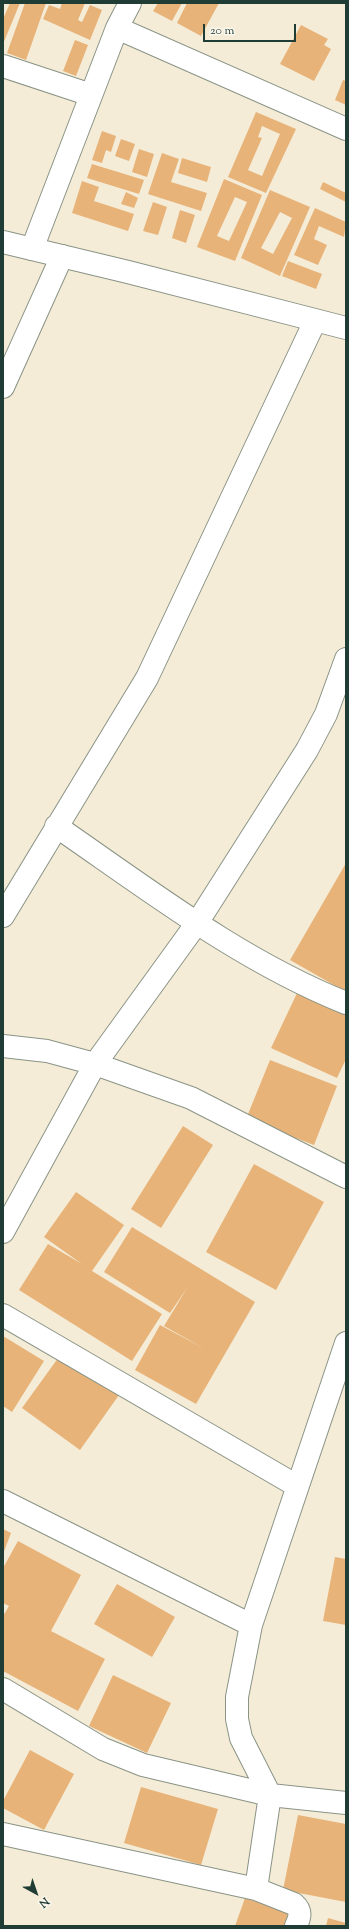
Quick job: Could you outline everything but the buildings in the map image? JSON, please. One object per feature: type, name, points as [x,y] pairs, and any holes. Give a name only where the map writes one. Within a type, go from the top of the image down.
[{"type":"street","points":[[32,249],[117,28],[130,3]]},
{"type":"street","points":[[117,28],[346,129]]},
{"type":"street","points":[[3,66],[91,95]]},
{"type":"street","points":[[3,242],[128,272],[346,328]]},
{"type":"street","points":[[3,387],[62,256]]},
{"type":"street","points":[[6,905],[147,678],[315,321]]},
{"type":"street","points":[[3,1232],[95,1064],[197,923],[318,731],[346,659]]},
{"type":"street","points":[[56,826],[197,923],[280,973],[315,991],[346,1003]]},
{"type":"street","points":[[3,1046],[47,1052],[95,1064],[191,1098],[346,1177]]},
{"type":"street","points":[[3,1315],[297,1486]]},
{"type":"street","points":[[256,1889],[270,1794],[241,1738],[237,1719],[237,1697],[251,1624],[346,1343]]},
{"type":"street","points":[[3,1501],[251,1624]]},
{"type":"street","points":[[3,1690],[103,1749],[143,1765],[270,1794],[346,1803]]},
{"type":"street","points":[[3,1834],[256,1889],[294,1904],[301,1914],[296,1926]]}]
